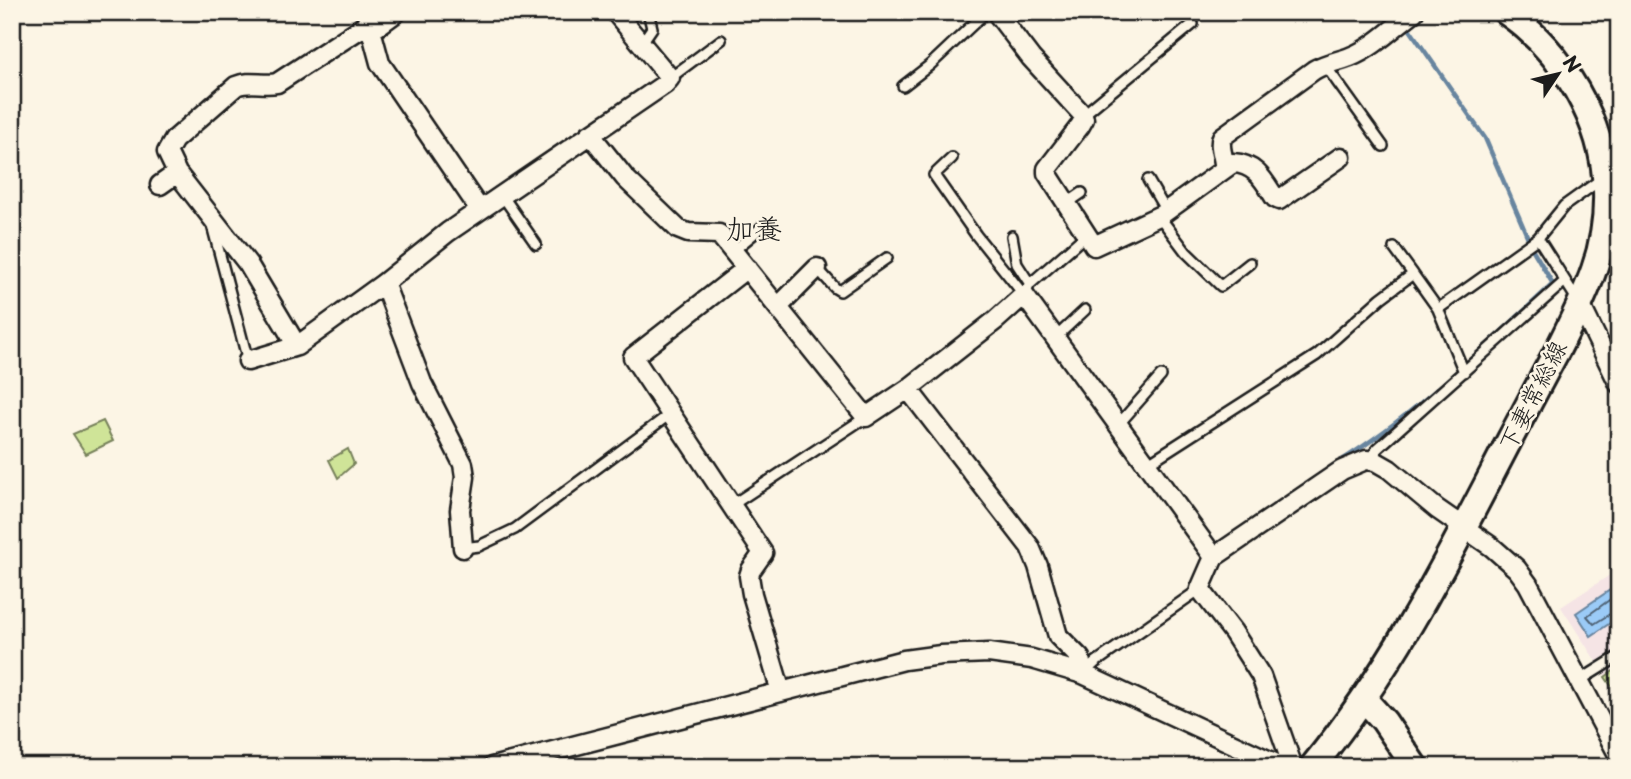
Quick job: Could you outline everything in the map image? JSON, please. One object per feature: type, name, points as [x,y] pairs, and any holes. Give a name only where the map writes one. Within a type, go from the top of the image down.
[{"type":"main road","name":"下妻常総線","points":[[1312,767],[1364,699],[1413,623],[1594,274],[1612,176],[1581,97],[1549,50],[1506,12]]},
{"type":"main road","points":[[1364,699],[1384,721],[1415,767]]},
{"type":"street","points":[[297,346],[247,264],[177,173],[168,157],[169,145],[236,86],[243,83],[268,86],[277,83],[369,22],[397,12]]},
{"type":"street","points":[[248,361],[297,346],[480,210],[665,84],[670,78],[615,12]]},
{"type":"street","points":[[996,12],[1031,58],[1083,115],[1080,126],[1047,169],[1049,178],[1094,246],[1162,214],[1233,163],[1257,171],[1279,200],[1341,157]]},
{"type":"street","points":[[1224,168],[1225,160],[1219,143],[1222,137],[1324,64],[1360,51],[1406,18]]},
{"type":"street","points":[[369,22],[380,63],[480,210]]},
{"type":"street","points":[[590,134],[625,178],[678,229],[688,233],[719,234],[866,417],[908,389],[998,318],[1027,290],[1055,338],[1214,557]]},
{"type":"street","points":[[160,185],[177,173]]},
{"type":"street","points":[[747,268],[633,357],[763,553],[749,576],[782,692]]},
{"type":"street","points":[[778,307],[817,268]]},
{"type":"street","points":[[384,283],[422,383],[463,464],[465,477],[460,510],[463,548]]},
{"type":"street","points":[[1580,304],[1619,384]]},
{"type":"street","points":[[908,389],[1030,547],[1058,636],[1080,658],[1083,674]]},
{"type":"street","points":[[1293,767],[1261,676],[1233,632],[1200,589],[1214,557],[1342,470],[1371,460],[1389,469],[1517,569],[1528,584],[1619,756]]},
{"type":"street","points":[[492,767],[904,660],[989,653],[1027,657],[1083,674],[1283,767]]},
{"type":"lane","points":[[640,44],[652,28],[648,12]]},
{"type":"lane","points":[[903,86],[930,65],[986,12]]},
{"type":"lane","points":[[1083,115],[1193,24]]},
{"type":"lane","points":[[670,78],[721,40]]},
{"type":"lane","points":[[1324,64],[1383,146]]},
{"type":"lane","points":[[952,158],[934,175],[976,235],[1027,290]]},
{"type":"lane","points":[[1438,309],[1538,238],[1564,206],[1612,176]]},
{"type":"lane","points":[[1148,180],[1162,214],[1186,252],[1221,286],[1250,263]]},
{"type":"lane","points":[[1066,204],[1082,193]]},
{"type":"lane","points":[[502,195],[536,244]]},
{"type":"lane","points":[[207,210],[248,361]]},
{"type":"lane","points":[[733,251],[762,227]]},
{"type":"lane","points":[[1027,290],[1087,234]]},
{"type":"lane","points":[[1012,236],[1017,264],[1027,290]]},
{"type":"lane","points":[[1538,238],[1580,304]]},
{"type":"lane","points":[[1394,248],[1438,309],[1462,369]]},
{"type":"lane","points":[[817,268],[841,291],[887,258]]},
{"type":"lane","points":[[1147,464],[1317,355],[1381,298],[1413,274]]},
{"type":"lane","points":[[1371,460],[1377,449],[1462,369],[1565,281]]},
{"type":"lane","points":[[1055,338],[1085,310]]},
{"type":"lane","points":[[1118,425],[1161,376]]},
{"type":"lane","points":[[463,548],[479,546],[514,529],[670,414]]},
{"type":"lane","points":[[732,505],[866,417]]},
{"type":"lane","points":[[1083,674],[1200,589]]},
{"type":"lane","points":[[1579,682],[1619,656]]},
{"type":"shaded area","points":[[1619,569],[1619,697],[1561,607]]},
{"type":"green space","points":[[103,421],[113,441],[86,454],[73,434]]},
{"type":"green space","points":[[348,449],[354,464],[338,478],[329,460]]},
{"type":"green space","points":[[1619,667],[1619,697],[1605,677]]},
{"type":"water","points":[[1619,584],[1619,617],[1591,636],[1576,613]]},
{"type":"waterway","points":[[1406,24],[1485,138],[1528,238]]},
{"type":"waterway","points":[[1339,462],[1423,400],[1553,284],[1533,250]]},
{"type":"district","name":"加養","points":[[754,229]]}]
